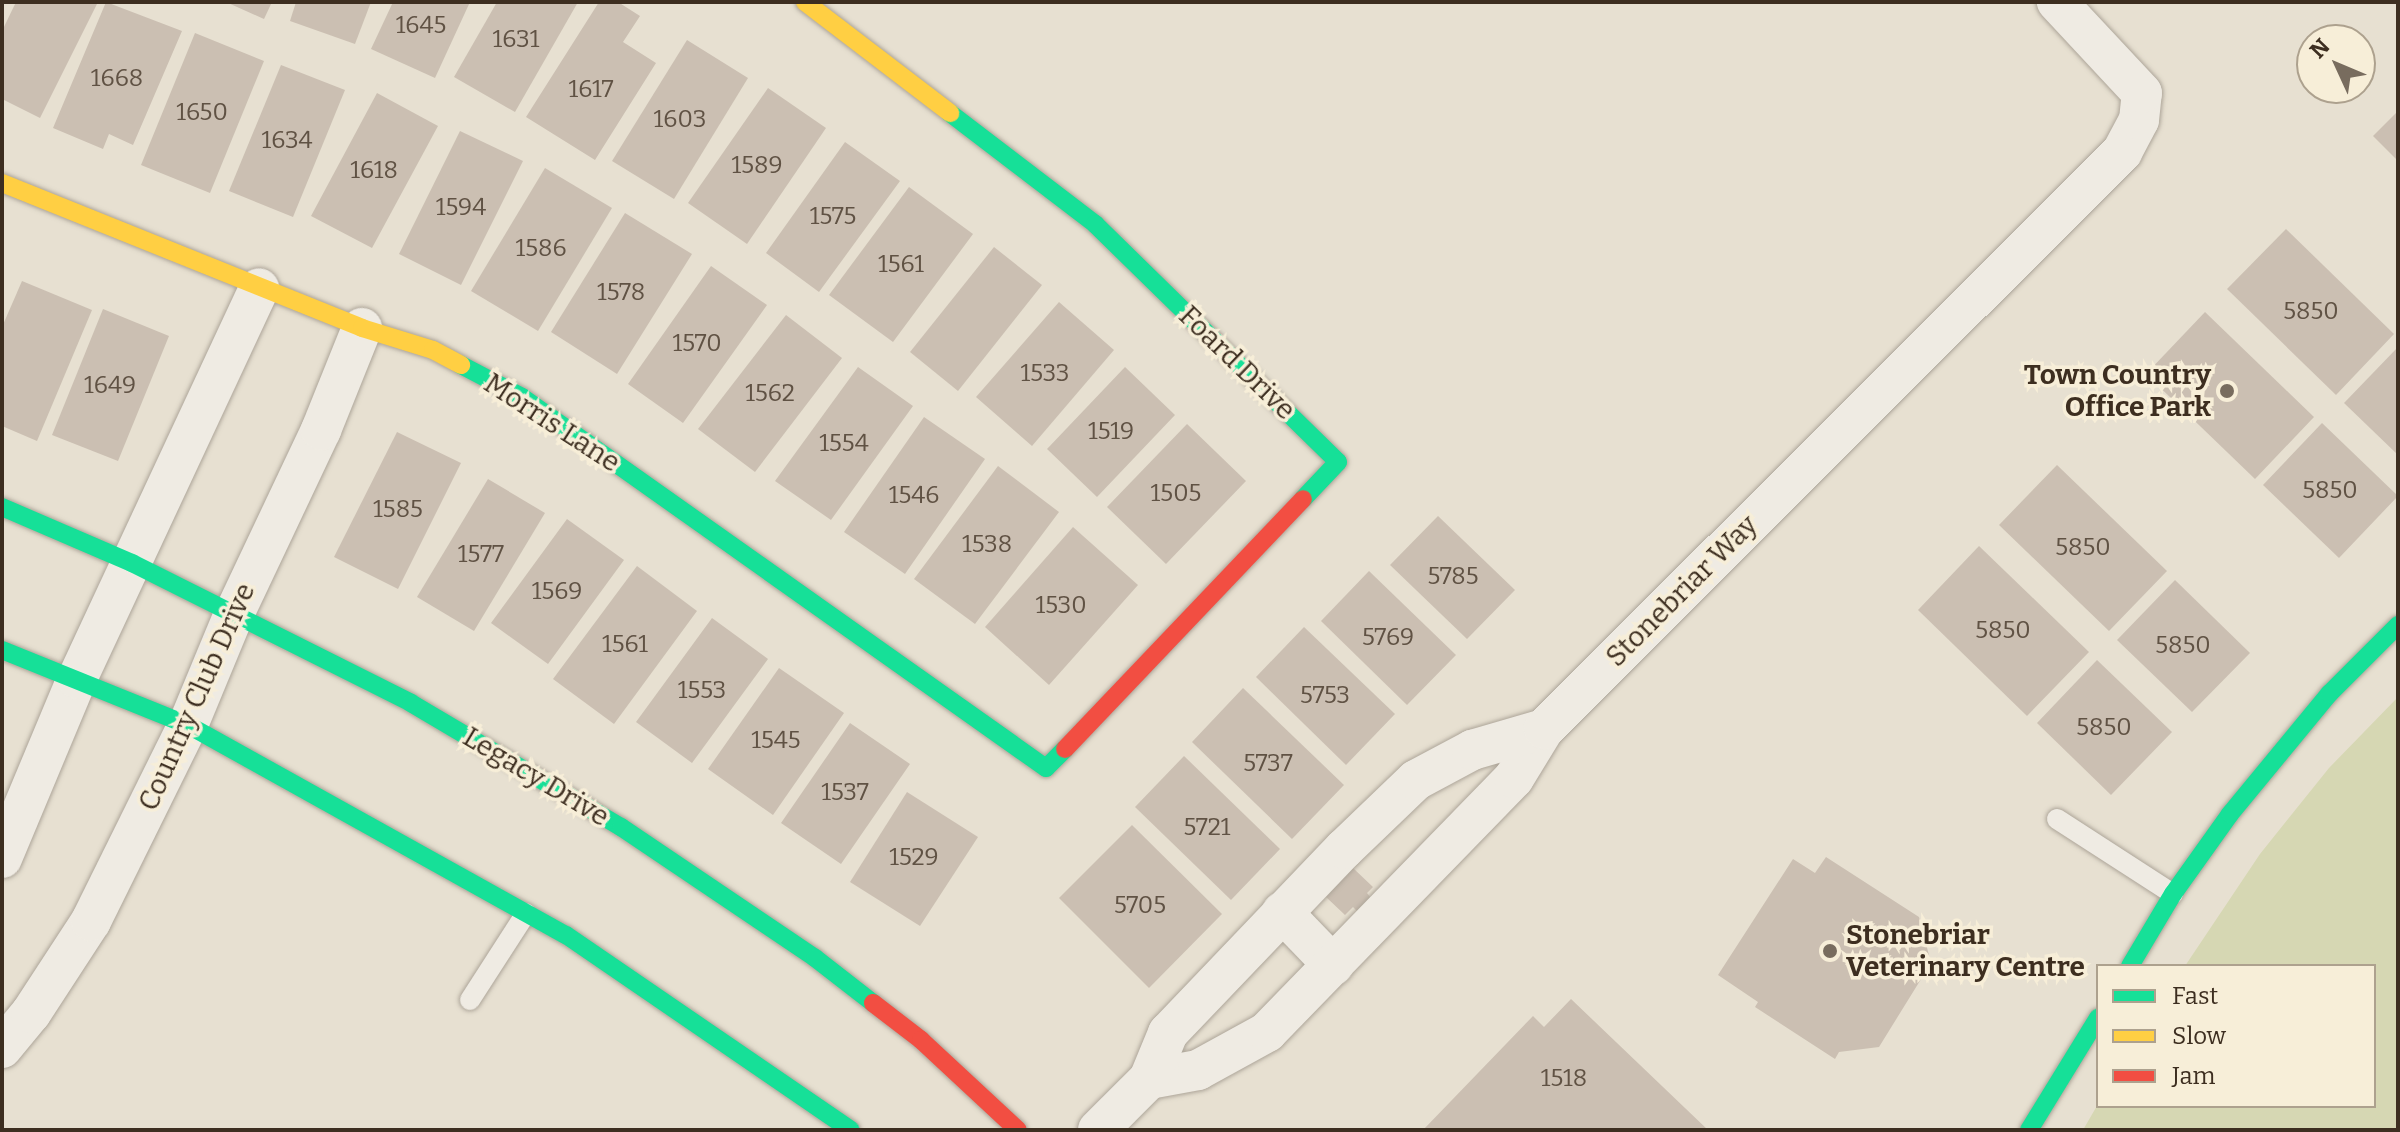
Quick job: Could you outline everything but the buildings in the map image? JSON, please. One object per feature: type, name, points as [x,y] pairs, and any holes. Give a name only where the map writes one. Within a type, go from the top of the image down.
[{"type":"street","name":"Foard Drive","points":[[805,2],[1095,224],[1338,462],[1046,768]]},
{"type":"street","name":"Stonebriar Way","points":[[1098,1130],[1149,1079],[1168,1033],[1282,912],[1416,780],[1472,750],[1544,729],[2122,152],[2139,120],[2142,93],[2057,2]]},
{"type":"street","name":"Morris Lane","points":[[2,183],[362,328],[433,350],[522,397],[1046,768]]},
{"type":"street","points":[[2,858],[77,679],[259,288]]},
{"type":"street","name":"Country Club Drive","points":[[2,1048],[31,1013],[91,921],[188,725],[234,614],[321,430],[362,328]]},
{"type":"street","name":"Legacy Drive","points":[[2,507],[132,563],[411,703],[621,827],[815,958],[921,1040],[1018,1130]]},
{"type":"street","points":[[2131,964],[2173,894],[2230,814],[2329,694],[2398,625]]},
{"type":"street","points":[[2,650],[188,725],[566,935],[797,1090],[851,1130]]},
{"type":"street","points":[[1149,1079],[1198,1070],[1267,1032],[1514,778],[1544,729]]},
{"type":"street","points":[[1282,912],[1333,965]]},
{"type":"street","points":[[2029,1130],[2096,1021]]},
{"type":"lane","points":[[2057,819],[2173,894]]},
{"type":"lane","points":[[470,1000],[526,913]]},
{"type":"green space","points":[[2398,697],[2398,1130],[2083,1130],[2096,1107],[2376,1108],[2376,964],[2186,964],[2260,854],[2329,768]]},
{"type":"traffic: fast","points":[[950,113],[1095,224],[1338,462],[1303,499]]},
{"type":"traffic: fast","points":[[461,365],[522,397],[1046,768],[1065,749]]},
{"type":"traffic: fast","points":[[2,507],[132,563],[411,703],[621,827],[815,958],[873,1003]]},
{"type":"traffic: fast","points":[[2131,964],[2173,894],[2230,814],[2329,694],[2398,625]]},
{"type":"traffic: fast","points":[[2,650],[188,725],[566,935],[851,1130]]},
{"type":"traffic: fast","points":[[2029,1130],[2096,1021]]},
{"type":"traffic: slow","points":[[805,2],[950,113]]},
{"type":"traffic: slow","points":[[2,183],[362,328],[433,350],[461,365]]},
{"type":"traffic: jam","points":[[1065,749],[1303,499]]},
{"type":"traffic: jam","points":[[873,1003],[921,1040],[1018,1130]]},
{"type":"place","name":"Town Country Office Park","points":[[2227,391]]},
{"type":"place","name":"Stonebriar Veterinary Centre","points":[[1830,951]]}]
